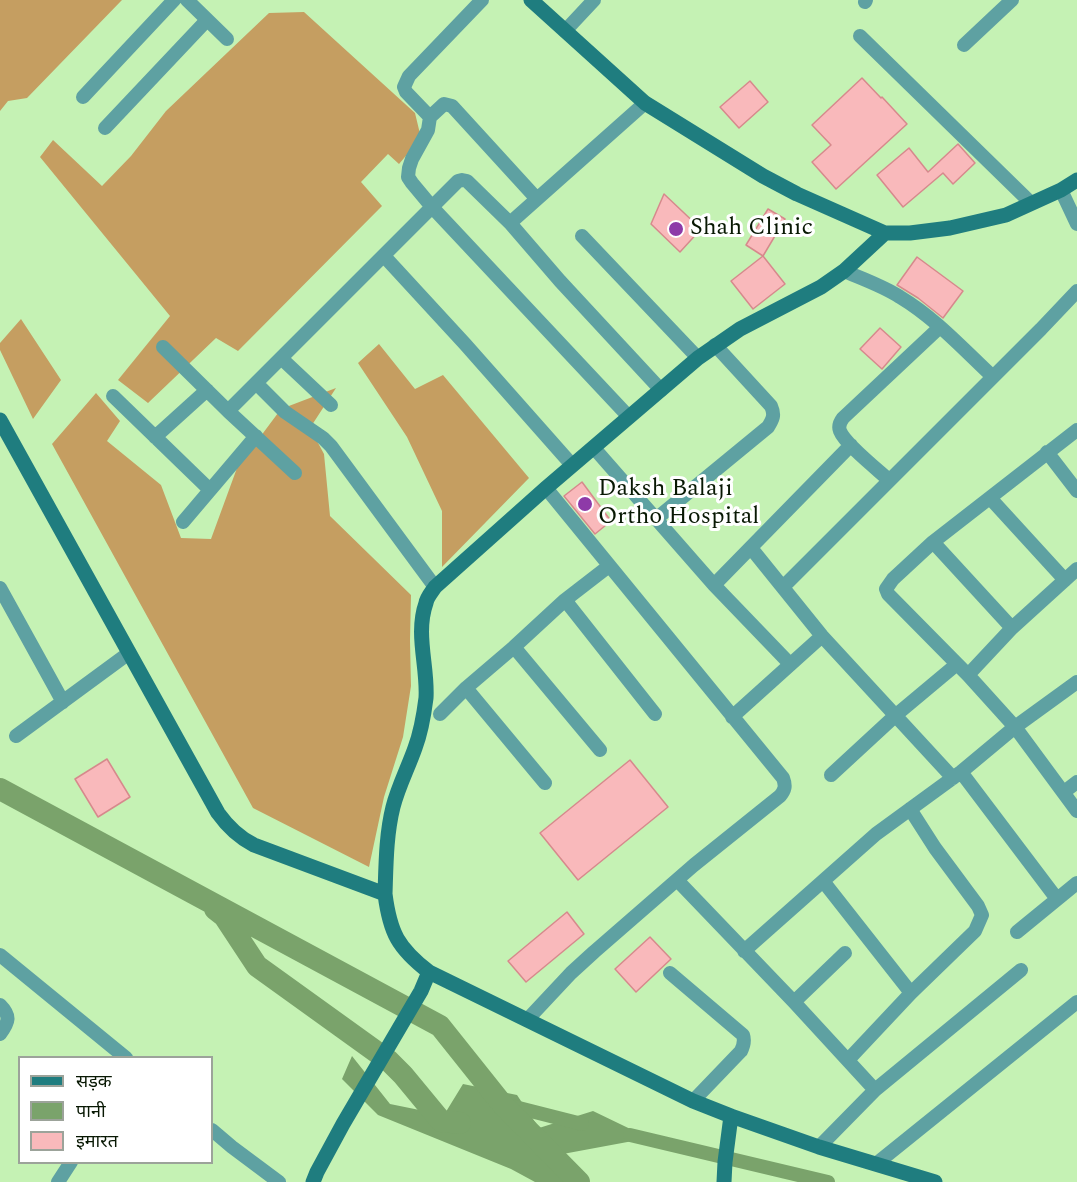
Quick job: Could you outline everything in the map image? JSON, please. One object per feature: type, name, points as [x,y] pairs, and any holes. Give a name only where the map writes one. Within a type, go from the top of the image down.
[{"type":"street","points":[[83,97],[174,0]]},
{"type":"street","points":[[187,0],[226,39]]},
{"type":"street","points":[[430,117],[406,92],[404,87],[406,81],[482,0]]},
{"type":"street","points":[[531,0],[645,103],[763,176],[797,194],[885,233],[910,234],[950,228],[1006,215],[1061,190],[1077,180]]},
{"type":"street","points":[[565,31],[594,0]]},
{"type":"street","points":[[964,45],[1012,0]]},
{"type":"street","points":[[105,128],[207,20]]},
{"type":"street","points":[[860,36],[1031,203]]},
{"type":"street","points":[[510,223],[645,103]]},
{"type":"street","points":[[537,200],[452,106],[444,104],[430,117],[428,130],[412,159],[408,177],[432,207],[629,417]]},
{"type":"street","points":[[228,411],[458,181],[462,180],[472,185],[510,223],[560,281],[661,390]]},
{"type":"street","points":[[1061,190],[1077,224]]},
{"type":"street","points":[[885,233],[844,271],[820,287],[740,329],[698,358],[435,587],[426,601],[423,616],[426,697],[423,717],[416,745],[392,808],[387,845],[385,894],[390,926],[401,946],[413,960],[429,972],[693,1101],[730,1123],[819,1146],[935,1182]]},
{"type":"street","points":[[582,236],[698,358]]},
{"type":"street","points":[[384,256],[573,465]]},
{"type":"street","points":[[844,271],[898,295],[916,307],[993,377]]},
{"type":"street","points":[[783,587],[1077,291]]},
{"type":"street","points":[[889,480],[851,445],[839,430],[839,423],[940,327]]},
{"type":"street","points":[[656,519],[768,427],[773,420],[774,413],[771,406],[715,345]]},
{"type":"street","points":[[163,347],[295,473]]},
{"type":"street","points":[[281,358],[331,405]]},
{"type":"street","points":[[256,383],[285,412],[331,446],[435,587]]},
{"type":"street","points":[[155,437],[207,390]]},
{"type":"street","points":[[113,396],[210,490]]},
{"type":"street","points":[[0,420],[218,813],[228,826],[241,838],[254,845],[385,894]]},
{"type":"street","points":[[1077,430],[933,542],[893,579],[886,589],[888,594],[968,675],[1014,727],[1077,811]]},
{"type":"street","points":[[183,522],[256,436]]},
{"type":"street","points":[[714,585],[851,445]]},
{"type":"street","points":[[594,448],[714,585],[790,664]]},
{"type":"street","points":[[1047,452],[1077,491]]},
{"type":"street","points":[[527,1020],[571,973],[677,880],[780,796],[785,785],[783,778],[546,488]]},
{"type":"street","points":[[990,498],[1065,580]]},
{"type":"street","points":[[933,542],[1012,628]]},
{"type":"street","points":[[751,548],[822,636],[896,716],[957,775],[1057,899]]},
{"type":"street","points":[[440,714],[565,600],[609,566]]},
{"type":"street","points":[[968,675],[1012,628],[1077,569]]},
{"type":"street","points":[[0,588],[63,702]]},
{"type":"street","points":[[565,600],[655,714]]},
{"type":"street","points":[[732,717],[822,636]]},
{"type":"street","points":[[514,647],[600,750]]},
{"type":"street","points":[[16,736],[129,653]]},
{"type":"street","points":[[831,775],[957,664]]},
{"type":"street","points":[[744,951],[876,834],[957,775],[1014,727],[1077,682]]},
{"type":"street","points":[[466,688],[545,783]]},
{"type":"street","points":[[1064,792],[1077,782]]},
{"type":"street","points":[[848,1060],[911,993],[975,931],[982,915],[910,809]]},
{"type":"street","points":[[677,880],[875,1090]]},
{"type":"street","points":[[823,881],[911,993]]},
{"type":"street","points":[[1017,932],[1077,883]]},
{"type":"street","points":[[794,1002],[845,953]]},
{"type":"street","points":[[0,955],[124,1056]]},
{"type":"street","points":[[819,1146],[875,1090],[1021,970]]},
{"type":"street","points":[[313,1182],[343,1124],[421,992],[429,972]]},
{"type":"street","points":[[670,973],[743,1035],[745,1040],[741,1051],[693,1101]]},
{"type":"street","points":[[876,1164],[1077,1002]]},
{"type":"street","points":[[0,1005],[7,1013],[8,1021],[0,1034]]},
{"type":"street","points":[[724,1182],[724,1162],[730,1123]]},
{"type":"street","points":[[213,1131],[279,1182]]},
{"type":"street","points":[[58,1182],[70,1164]]},
{"type":"shaded area","points":[[0,0],[122,0],[27,98],[8,101],[0,111]]},
{"type":"shaded area","points":[[304,12],[415,113],[421,138],[399,164],[388,154],[361,182],[382,206],[238,351],[216,338],[148,403],[118,380],[170,316],[40,157],[53,140],[102,186],[131,156],[166,111],[269,13]]},
{"type":"shaded area","points":[[21,319],[61,380],[33,419],[0,350],[0,343]]},
{"type":"shaded area","points":[[379,344],[415,389],[443,375],[529,478],[442,567],[442,511],[407,437],[358,363]]},
{"type":"shaded area","points":[[336,388],[310,428],[324,454],[330,516],[411,595],[411,686],[403,737],[384,797],[369,867],[253,808],[52,444],[96,393],[120,421],[107,441],[161,485],[181,538],[211,539],[237,468],[281,409]]},
{"type":"water","points":[[352,1056],[390,1104],[444,1115],[463,1084],[517,1095],[539,1128],[593,1111],[649,1138],[552,1156],[584,1182],[535,1182],[511,1169],[378,1115],[342,1079]]},
{"type":"building","points":[[862,78],[907,124],[836,189],[812,162],[831,145],[812,125]]},
{"type":"building","points":[[750,81],[768,102],[739,128],[720,107]]},
{"type":"building","points":[[958,144],[975,163],[953,184],[943,173],[903,207],[877,175],[909,148],[928,172]]},
{"type":"building","points":[[664,194],[701,229],[680,252],[651,224]]},
{"type":"building","points":[[768,209],[785,219],[763,256],[746,245]]},
{"type":"building","points":[[763,256],[785,284],[753,309],[731,281]]},
{"type":"building","points":[[917,257],[963,291],[943,318],[897,285]]},
{"type":"building","points":[[880,328],[901,347],[882,369],[860,349]]},
{"type":"building","points":[[582,482],[611,521],[595,534],[564,496]]},
{"type":"building","points":[[107,759],[130,797],[98,817],[75,779]]},
{"type":"building","points":[[630,760],[668,807],[578,880],[540,833]]},
{"type":"building","points":[[567,912],[584,934],[526,982],[508,961]]},
{"type":"building","points":[[650,937],[671,959],[636,992],[615,969]]},
{"type":"waterway","points":[[0,789],[440,1026],[503,1105],[579,1182]]},
{"type":"waterway","points":[[215,909],[224,916],[257,966],[389,1061],[441,1121],[460,1123]]},
{"type":"waterway","points":[[511,1106],[582,1124]]},
{"type":"waterway","points":[[630,1135],[828,1182]]},
{"type":"place","name":"Shah Clinic","points":[[676,229]]},
{"type":"place","name":"Daksh Balaji Ortho Hospital","points":[[585,504]]}]
